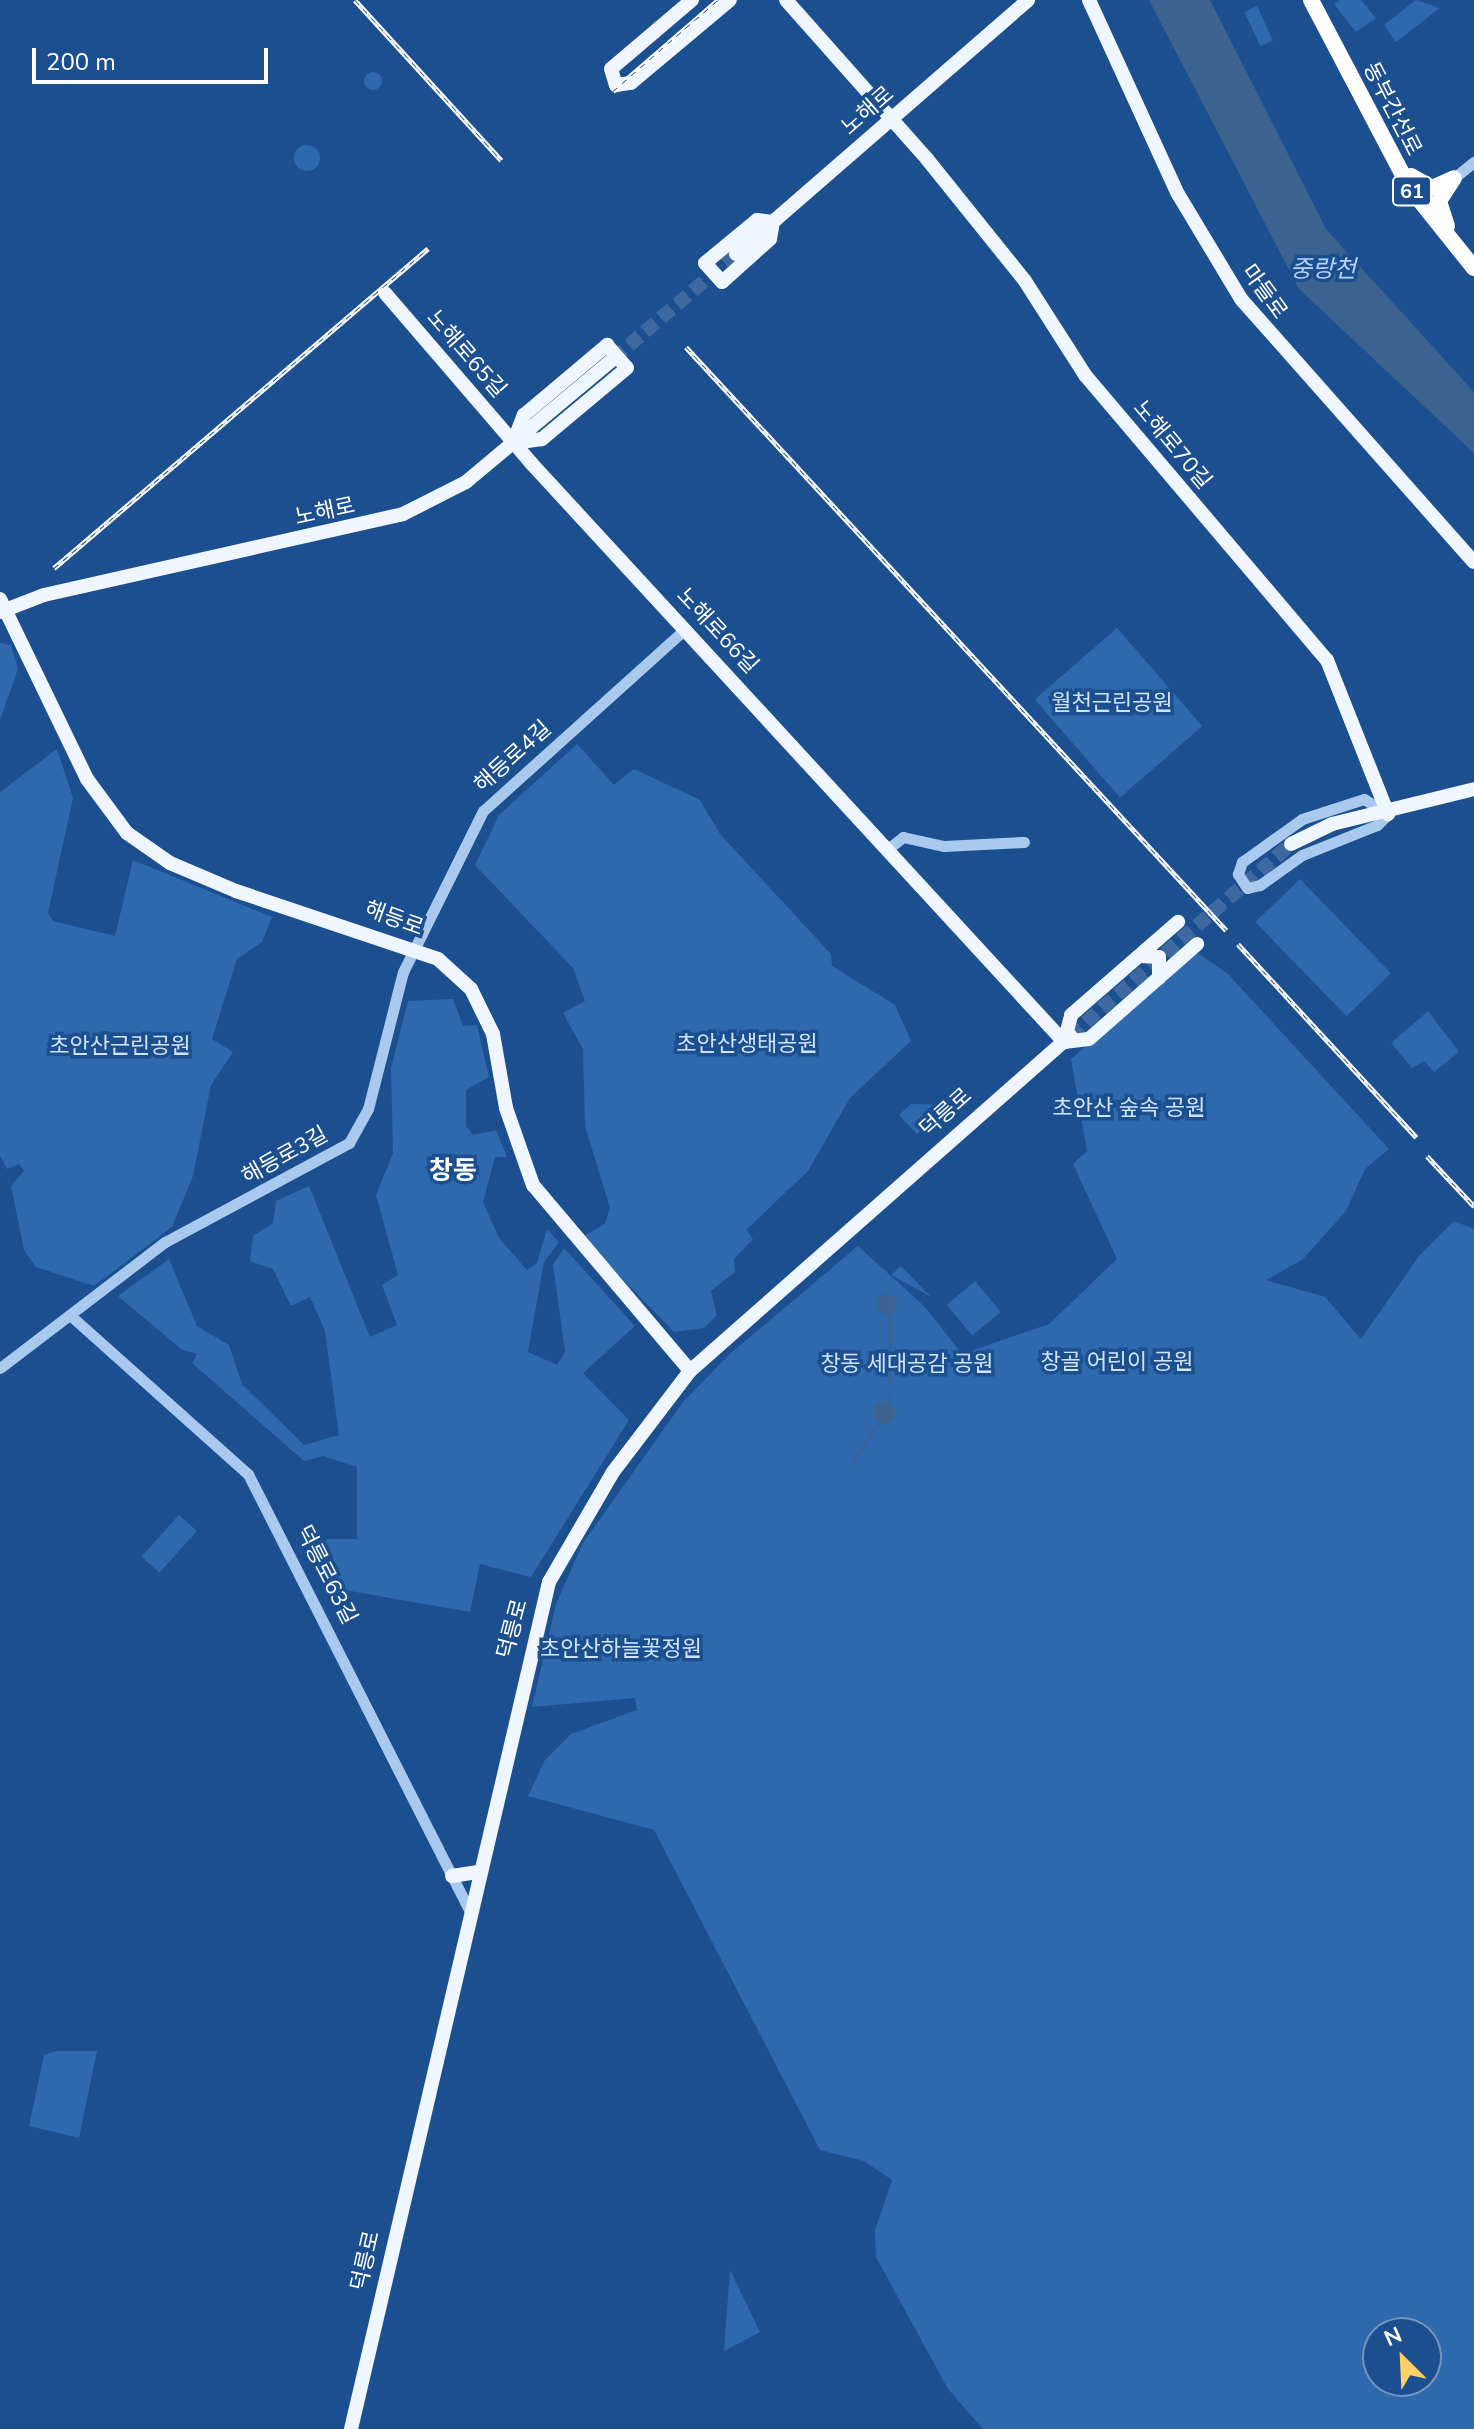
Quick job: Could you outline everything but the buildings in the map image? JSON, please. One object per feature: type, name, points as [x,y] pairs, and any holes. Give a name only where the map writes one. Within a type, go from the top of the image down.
[{"type":"highway","name":"동부간선로","points":[[1311,0],[1409,187],[1474,268]]},
{"type":"highway","points":[[1322,0],[1411,176],[1441,216],[1461,252]]},
{"type":"highway","points":[[1411,176],[1432,188],[1454,178]]},
{"type":"highway","points":[[1441,216],[1439,201],[1454,178]]},
{"type":"main road","points":[[692,0],[611,69],[616,85],[631,83],[730,0]]},
{"type":"main road","name":"노해로70길","points":[[786,0],[1025,281],[1091,383],[1327,660],[1388,814]]},
{"type":"main road","name":"노해로","points":[[736,254],[1028,0]]},
{"type":"main road","name":"마들로","points":[[1089,0],[1178,194],[1241,299],[1474,562]]},
{"type":"main road","points":[[757,220],[773,222],[770,239],[722,282],[705,263],[757,220]]},
{"type":"main road","name":"노해로65길","points":[[385,293],[513,443]]},
{"type":"main road","points":[[607,345],[627,368],[542,439],[513,443],[524,415],[607,345]]},
{"type":"main road","name":"노해로","points":[[3,607],[366,527],[442,497],[513,443],[613,359]]},
{"type":"main road","name":"노해로66길","points":[[513,443],[1067,1039]]},
{"type":"main road","name":"해등로","points":[[3,607],[87,779],[127,833],[170,863],[236,891],[438,959],[476,994],[493,1034],[513,1134],[552,1215],[690,1371]]},
{"type":"main road","points":[[1291,844],[1332,824],[1388,814],[1474,789]]},
{"type":"main road","points":[[1178,922],[1071,1015],[1067,1039],[1089,1039],[1197,944]]},
{"type":"main road","points":[[1140,956],[1159,957],[1159,978]]},
{"type":"main road","name":"덕릉로","points":[[351,2429],[477,1872],[549,1582],[613,1472],[690,1371],[1067,1039]]},
{"type":"main road","points":[[452,1876],[477,1872]]},
{"type":"street","points":[[1454,178],[1474,162]]},
{"type":"street","name":"해등로4길","points":[[415,951],[483,811],[685,629]]},
{"type":"street","points":[[1364,799],[1388,814],[1302,855],[1260,885],[1247,888],[1238,874],[1272,838],[1333,804],[1364,799]]},
{"type":"street","points":[[889,848],[903,837],[944,846],[1024,842]]},
{"type":"street","name":"해등로3길","points":[[0,1368],[165,1242],[349,1143],[368,1109],[386,1022],[415,951]]},
{"type":"street","name":"덕릉로63길","points":[[71,1316],[248,1474],[469,1909]]},
{"type":"green space","points":[[1340,0],[1361,0],[1376,18],[1356,32],[1334,4]]},
{"type":"green space","points":[[1416,0],[1440,8],[1396,42],[1384,25]]},
{"type":"green space","points":[[1257,6],[1273,40],[1260,46],[1244,12]]},
{"type":"green space","points":[[369,72],[377,72],[382,81],[380,88],[369,90],[364,85],[364,77]]},
{"type":"green space","points":[[307,145],[316,149],[320,158],[316,167],[307,171],[298,167],[294,158],[298,149]]},
{"type":"green space","name":"월천근린공원","points":[[1117,628],[1202,726],[1120,798],[1035,700]]},
{"type":"green space","points":[[0,643],[11,645],[18,669],[0,720]]},
{"type":"green space","name":"초안산생태공원","points":[[577,744],[614,785],[634,769],[700,800],[720,834],[831,954],[832,966],[895,1005],[911,1041],[850,1098],[808,1171],[746,1230],[753,1239],[734,1259],[735,1272],[711,1291],[717,1315],[704,1328],[674,1332],[582,1237],[605,1224],[610,1208],[585,1126],[583,1049],[563,1013],[585,1001],[573,968],[475,865],[499,815]]},
{"type":"green space","name":"초안산근린공원","points":[[57,749],[73,798],[48,913],[53,921],[115,936],[133,860],[272,917],[262,942],[237,959],[212,1039],[233,1052],[211,1085],[193,1176],[172,1227],[94,1286],[36,1267],[24,1250],[11,1186],[24,1171],[19,1164],[7,1169],[0,1156],[0,792]]},
{"type":"green space","points":[[1300,879],[1391,973],[1346,1016],[1255,922]]},
{"type":"green space","points":[[1196,952],[1228,974],[1389,1149],[1365,1169],[1346,1211],[1302,1260],[1266,1280],[1325,1297],[1361,1339],[1419,1256],[1454,1221],[1474,1229],[1474,2429],[983,2429],[948,2389],[876,2257],[875,2230],[892,2180],[864,2161],[820,2150],[654,1830],[528,1796],[545,1760],[571,1734],[637,1710],[635,1698],[532,1707],[556,1604],[583,1543],[683,1402],[732,1352],[858,1246],[925,1307],[962,1354],[1049,1324],[1117,1259],[1073,1164],[1087,1151],[1071,1059]]},
{"type":"green space","points":[[453,999],[463,1026],[477,1025],[489,1077],[466,1090],[466,1126],[473,1135],[496,1130],[507,1157],[495,1157],[483,1202],[499,1238],[527,1270],[537,1263],[547,1229],[559,1242],[544,1262],[528,1352],[557,1365],[565,1352],[553,1265],[564,1248],[635,1326],[583,1373],[629,1420],[531,1577],[480,1564],[470,1612],[339,1589],[326,1539],[357,1539],[357,1467],[323,1456],[304,1461],[192,1363],[197,1354],[181,1349],[118,1296],[169,1259],[197,1326],[229,1345],[242,1384],[304,1445],[339,1435],[325,1331],[310,1297],[291,1306],[273,1269],[250,1261],[253,1236],[273,1223],[276,1201],[309,1186],[370,1337],[397,1325],[382,1285],[398,1275],[376,1195],[393,1153],[391,1068],[408,1001]]},
{"type":"green space","points":[[1428,1011],[1459,1052],[1434,1072],[1424,1061],[1412,1068],[1391,1043]]},
{"type":"green space","points":[[911,1104],[949,1105],[917,1134],[899,1115]]},
{"type":"green space","points":[[901,1266],[931,1297],[891,1275]]},
{"type":"green space","points":[[975,1281],[1001,1312],[972,1335],[947,1305]]},
{"type":"green space","points":[[179,1515],[197,1531],[159,1573],[142,1557]]},
{"type":"green space","points":[[56,2051],[97,2051],[79,2138],[29,2126],[44,2055]]},
{"type":"green space","points":[[730,2270],[760,2332],[724,2351],[724,2350]]},
{"type":"water","name":"중랑천","points":[[1149,0],[1210,0],[1326,229],[1474,392],[1474,453],[1299,289]]},
{"type":"water","points":[[887,1294],[894,1297],[897,1304],[894,1311],[887,1314],[880,1311],[877,1304],[880,1297]]},
{"type":"water","points":[[884,1402],[892,1405],[895,1413],[892,1421],[884,1424],[876,1421],[873,1413],[876,1405]]},
{"type":"waterway","points":[[890,1314],[890,1359]]},
{"type":"waterway","points":[[890,1369],[890,1388]]},
{"type":"waterway","points":[[888,1404],[890,1395]]},
{"type":"waterway","points":[[853,1461],[878,1424]]},
{"type":"tunnel","points":[[613,359],[736,254]]},
{"type":"tunnel","points":[[1070,1036],[1291,844]]},
{"type":"railway","points":[[355,0],[501,160]]},
{"type":"railway","points":[[613,91],[718,0]]},
{"type":"railway","points":[[54,568],[428,249]]},
{"type":"railway","points":[[686,347],[1226,930]]},
{"type":"railway","points":[[1238,944],[1416,1137]]},
{"type":"railway","points":[[1427,1156],[1474,1206]]},
{"type":"district","name":"창동","points":[[453,1171]]},
{"type":"park label","name":"초안산 숲속 공원","points":[[1129,1109]]},
{"type":"park label","name":"창골 어린이 공원","points":[[1117,1363]]},
{"type":"park label","name":"창동 세대공감 공원","points":[[907,1365]]},
{"type":"park label","name":"초안산하늘꽃정원","points":[[621,1650]]}]
